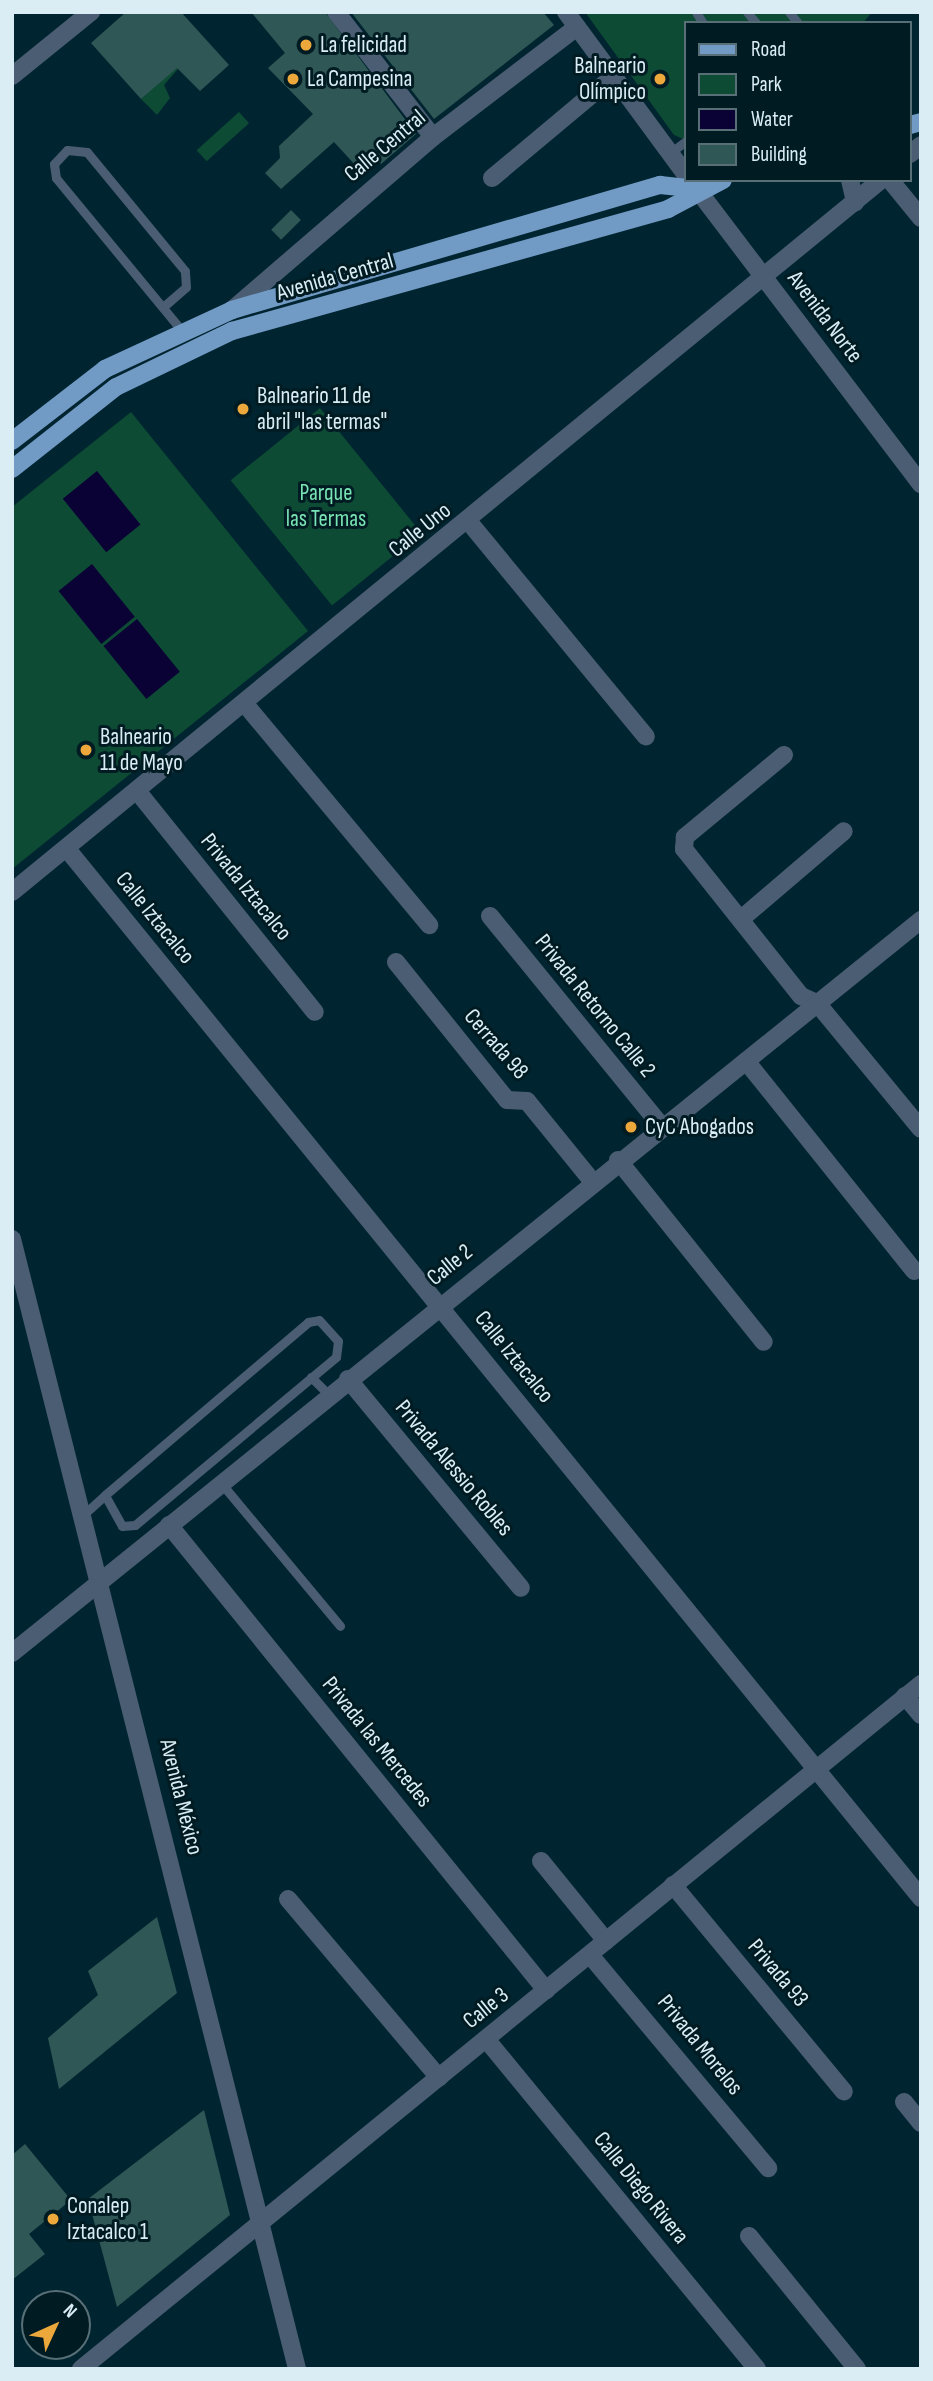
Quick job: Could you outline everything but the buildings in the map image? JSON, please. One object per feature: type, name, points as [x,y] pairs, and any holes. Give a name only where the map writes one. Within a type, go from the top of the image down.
[{"type":"main road","name":"Avenida Central","points":[[12,440],[105,369],[232,310],[660,185],[691,182]]},
{"type":"main road","name":"Avenida Central","points":[[12,468],[116,387],[232,331],[668,209],[691,182]]},
{"type":"street","points":[[12,76],[91,12]]},
{"type":"street","points":[[335,12],[433,137]]},
{"type":"street","name":"Calle Central","points":[[232,310],[571,20]]},
{"type":"street","name":"Avenida Norte","points":[[571,20],[684,172]]},
{"type":"street","points":[[492,178],[614,77]]},
{"type":"street","name":"Avenida Norte","points":[[691,182],[921,484]]},
{"type":"street","points":[[850,182],[855,202]]},
{"type":"street","name":"Calle Uno","points":[[12,892],[468,522],[879,182]]},
{"type":"street","points":[[892,182],[921,218]]},
{"type":"street","points":[[468,522],[646,737]]},
{"type":"street","points":[[245,704],[429,925]]},
{"type":"street","points":[[784,755],[682,843],[801,996],[817,1003],[921,1129]]},
{"type":"street","name":"Privada Iztacalco","points":[[138,792],[315,1012]]},
{"type":"street","points":[[741,919],[844,831]]},
{"type":"street","name":"Calle Iztacalco","points":[[67,849],[921,1898]]},
{"type":"street","name":"Privada Retorno Calle 2","points":[[490,916],[662,1127]]},
{"type":"street","name":"Calle 2","points":[[12,1653],[618,1160],[921,920]]},
{"type":"street","name":"Cerrada 98","points":[[396,962],[507,1100],[527,1101],[592,1181]]},
{"type":"street","points":[[746,1061],[914,1271]]},
{"type":"street","points":[[618,1160],[764,1342]]},
{"type":"street","name":"Avenida México","points":[[12,1238],[297,2369]]},
{"type":"street","name":"Privada Alessio Robles","points":[[348,1379],[522,1588]]},
{"type":"street","name":"Privada las Mercedes","points":[[169,1525],[546,1990]]},
{"type":"street","name":"Calle 3","points":[[81,2369],[921,1684]]},
{"type":"street","points":[[905,1696],[921,1715]]},
{"type":"street","points":[[541,1861],[606,1941]]},
{"type":"street","name":"Privada 93","points":[[673,1885],[844,2092]]},
{"type":"street","points":[[288,1899],[439,2078]]},
{"type":"street","name":"Privada Morelos","points":[[590,1955],[768,2168]]},
{"type":"street","name":"Calle Diego Rivera","points":[[486,2039],[757,2369]]},
{"type":"street","points":[[904,2102],[921,2123]]},
{"type":"street","points":[[749,2236],[857,2369]]},
{"type":"lane","points":[[670,153],[684,142]]},
{"type":"lane","points":[[163,307],[187,287],[185,271],[87,152],[67,150],[54,164],[56,178],[182,331]]},
{"type":"lane","points":[[83,1515],[105,1495],[308,1322],[319,1320],[339,1352],[135,1525],[122,1526],[105,1495]]},
{"type":"lane","points":[[312,1377],[329,1395]]},
{"type":"lane","points":[[221,1483],[340,1626]]},
{"type":"green space","name":"Balneario Olímpico","points":[[585,12],[872,12],[865,21],[684,21],[684,139],[674,135]]},
{"type":"green space","points":[[149,39],[178,69],[164,85],[170,98],[157,115],[141,99],[160,82]]},
{"type":"green space","points":[[239,112],[249,123],[207,161],[197,150]]},
{"type":"green space","name":"Parque las Termas","points":[[320,408],[421,533],[332,605],[231,480]]},
{"type":"green space","name":"Balneario 11 de Mayo","points":[[131,412],[308,631],[12,869],[12,507]]},
{"type":"water","points":[[97,471],[140,525],[106,552],[63,499]]},
{"type":"water","points":[[92,564],[135,617],[101,644],[59,591]]},
{"type":"water","points":[[137,619],[180,672],[146,699],[104,646]]},
{"type":"place","name":"La felicidad","points":[[306,45]]},
{"type":"place","name":"La Campesina","points":[[293,79]]},
{"type":"place","name":"Balneario Olímpico","points":[[660,79]]},
{"type":"place","name":"Balneario 11 de abril \"las termas\"","points":[[243,409]]},
{"type":"place","name":"Balneario 11 de Mayo","points":[[86,750]]},
{"type":"place","name":"CyC Abogados","points":[[631,1127]]},
{"type":"place","name":"Conalep Iztacalco 1","points":[[53,2219]]}]
